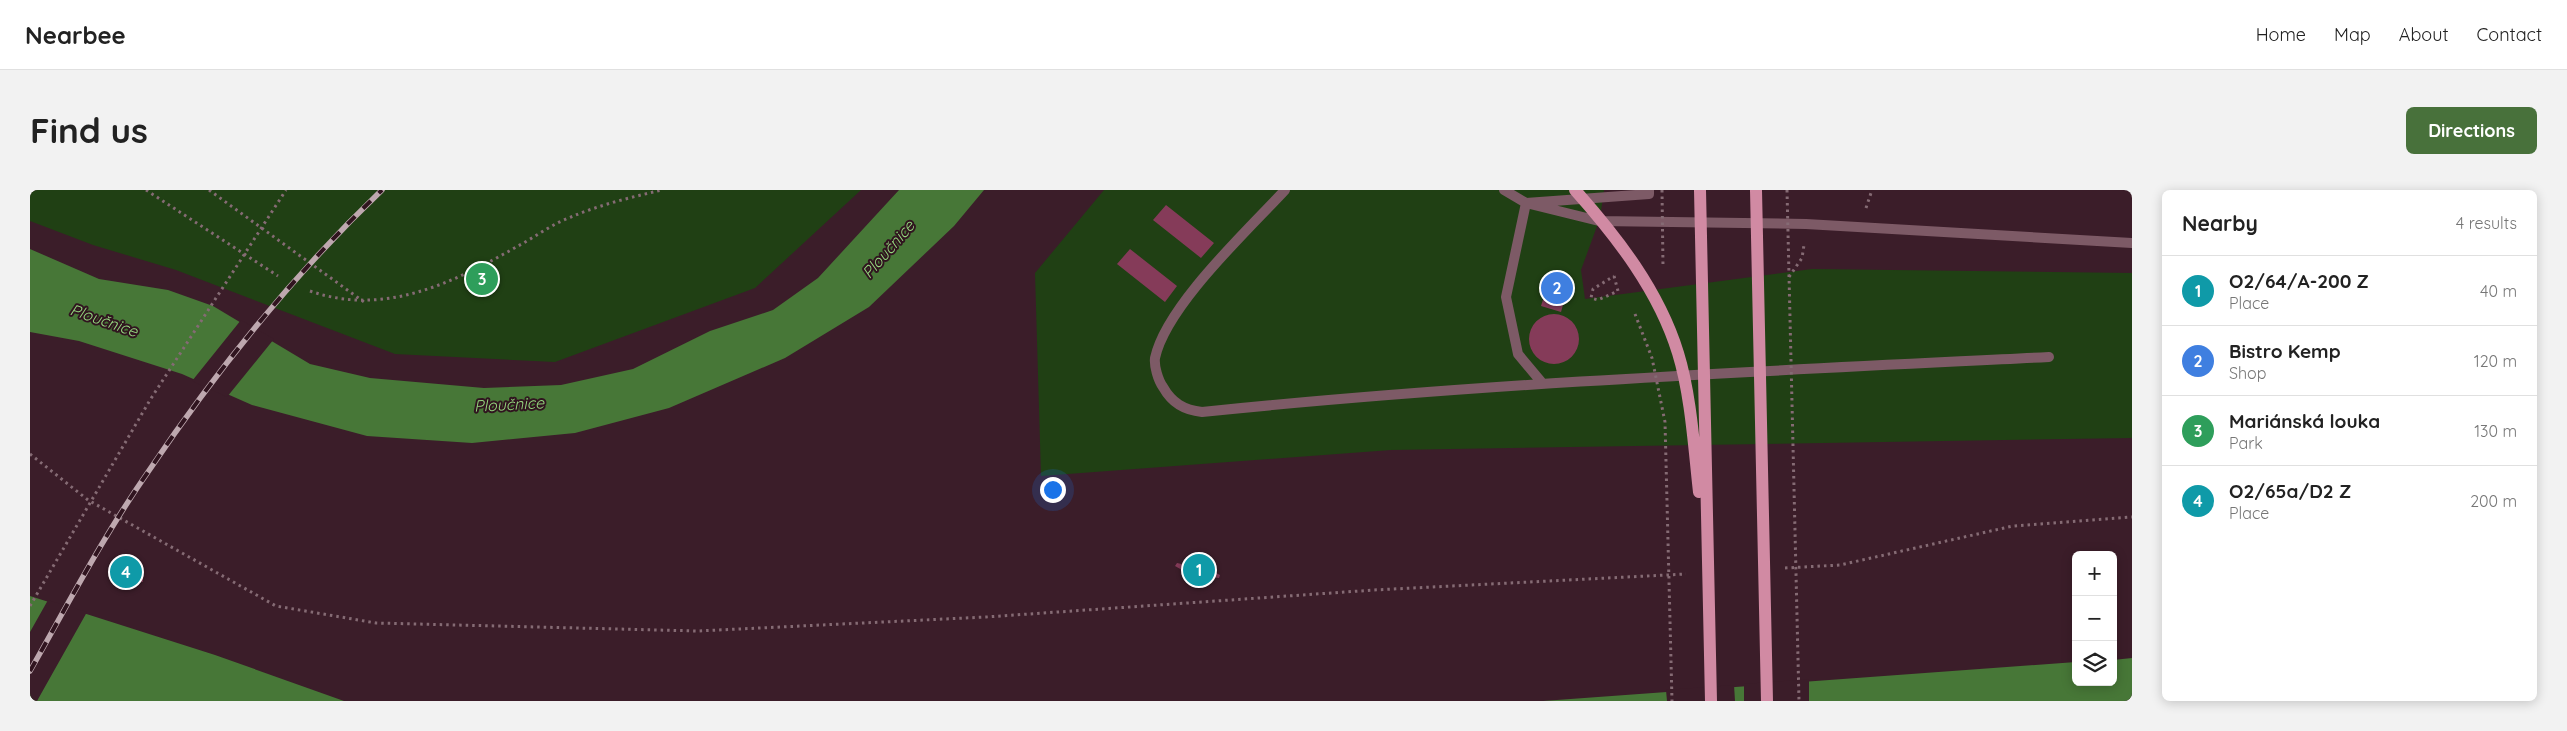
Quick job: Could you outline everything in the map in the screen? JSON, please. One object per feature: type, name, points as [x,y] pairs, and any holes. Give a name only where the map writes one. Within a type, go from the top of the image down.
[{"type":"main road","points":[[1575,190],[1610,229],[1646,284],[1660,310],[1678,353],[1689,414],[1708,558]]},
{"type":"main road","points":[[1700,190],[1710,701]]},
{"type":"main road","points":[[1756,190],[1767,701]]},
{"type":"lane","points":[[1285,190],[1199,284],[1174,316],[1161,340],[1155,360],[1160,382],[1170,399],[1188,410],[1202,412],[1343,397],[1543,384],[2048,357]]},
{"type":"lane","points":[[1504,190],[1526,203],[1599,221],[1806,224],[2132,243]]},
{"type":"lane","points":[[1526,203],[1649,194],[1649,190]]},
{"type":"lane","points":[[1526,203],[1506,297],[1518,354],[1543,384]]},
{"type":"path","points":[[146,190],[278,276]]},
{"type":"path","points":[[209,190],[364,302]]},
{"type":"path","points":[[30,606],[150,400],[286,190]]},
{"type":"path","points":[[310,291],[333,299],[364,302],[410,296],[482,267],[570,217],[662,190]]},
{"type":"path","points":[[1618,292],[1598,300],[1591,298],[1590,295],[1593,289],[1614,276],[1626,297],[1664,273],[1662,190]]},
{"type":"path","points":[[1787,190],[1799,701]]},
{"type":"path","points":[[1788,277],[1802,258],[1806,224]]},
{"type":"path","points":[[1634,312],[1652,358],[1665,422],[1672,701]]},
{"type":"path","points":[[30,454],[88,500],[276,606],[376,623],[698,631],[986,617],[1374,590],[1693,574]]},
{"type":"path","points":[[1781,569],[1840,565],[2013,526],[2132,517]]},
{"type":"shaded area","points":[[30,190],[861,190],[755,288],[555,362],[395,354],[176,270],[93,245],[30,221]]},
{"type":"shaded area","points":[[1104,190],[1604,190],[1600,218],[1581,270],[1585,299],[1812,269],[2132,273],[2132,438],[1391,450],[1041,476],[1035,273]]},
{"type":"water","name":"Ploučnice","points":[[899,190],[984,190],[954,226],[869,307],[785,358],[669,408],[575,433],[472,443],[367,436],[252,405],[182,374],[79,341],[30,332],[30,249],[99,279],[168,290],[213,306],[310,364],[370,378],[484,388],[561,385],[633,369],[710,331],[773,310],[818,278]]},
{"type":"water","points":[[30,596],[215,655],[344,701],[30,701]]},
{"type":"water","points":[[2132,658],[2132,701],[1543,701],[2072,662],[2072,686],[2117,686],[2117,660]]},
{"type":"pier","points":[[241,320],[274,339],[227,397],[192,381]]},
{"type":"pier","points":[[48,600],[87,612],[37,701],[30,701],[30,632]]},
{"type":"pier","points":[[1809,679],[1809,701],[1744,701],[1744,684]]},
{"type":"pier","points":[[1734,685],[1735,701],[1667,701],[1666,690]]},
{"type":"building","points":[[1166,205],[1214,243],[1201,258],[1153,220]]},
{"type":"building","points":[[1130,249],[1177,286],[1165,302],[1117,264]]},
{"type":"building","points":[[1551,274],[1570,280],[1561,312],[1541,306]]},
{"type":"building","points":[[1554,314],[1563,316],[1574,325],[1579,339],[1577,348],[1568,359],[1554,364],[1545,362],[1534,353],[1529,339],[1531,330],[1540,319]]},
{"type":"building","points":[[1191,555],[1213,562],[1216,565],[1216,573],[1220,575],[1219,578],[1189,574],[1175,566],[1177,563],[1186,565]]},
{"type":"building","points":[[119,561],[137,564],[137,577],[143,578],[143,582],[114,578],[115,568]]},
{"type":"railway","points":[[30,671],[116,520],[201,397],[287,290],[349,222],[382,190]]},
{"type":"place","name":"Mariánská louka","points":[[482,279]]},
{"type":"place","name":"Bistro Kemp","points":[[1557,288]]},
{"type":"place","name":"O2/64/A-200 Z","points":[[1199,570]]},
{"type":"place","name":"O2/65a/D2 Z","points":[[126,572]]}]
